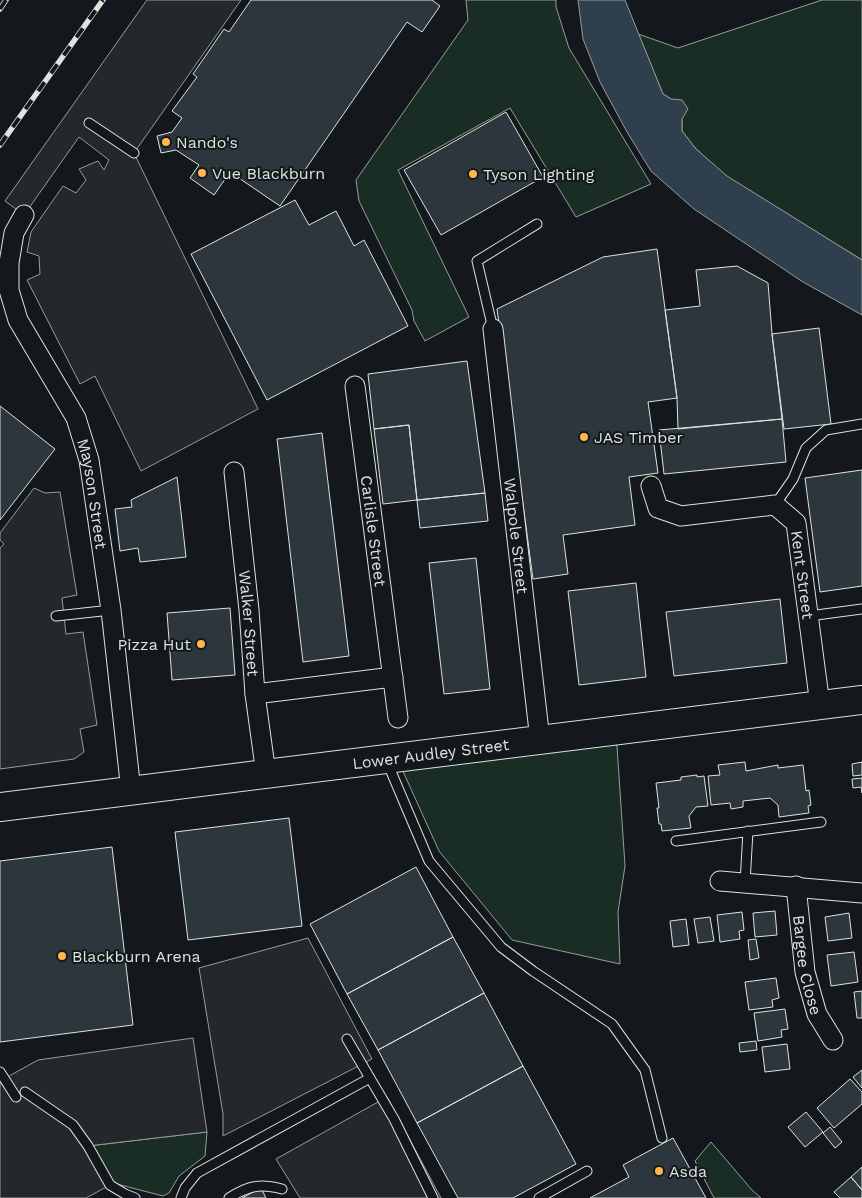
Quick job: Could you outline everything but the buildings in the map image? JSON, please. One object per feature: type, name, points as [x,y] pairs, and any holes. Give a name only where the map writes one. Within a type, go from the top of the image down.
[{"type":"highway","name":"Lower Audley Street","points":[[0,807],[862,700]]},
{"type":"street","name":"Mayson Street","points":[[24,216],[14,233],[9,263],[9,290],[18,320],[76,418],[89,460],[111,610],[131,791]]},
{"type":"street","name":"Walpole Street","points":[[493,329],[540,740]]},
{"type":"street","name":"Carlisle Street","points":[[355,386],[398,718]]},
{"type":"street","name":"Walker Street","points":[[234,472],[249,610],[255,694],[266,774]]},
{"type":"street","points":[[651,486],[658,508],[681,516],[775,505]]},
{"type":"street","name":"Kent Street","points":[[775,505],[796,523],[820,705]]},
{"type":"street","points":[[255,694],[393,677]]},
{"type":"street","points":[[720,881],[862,893]]},
{"type":"street","name":"Bargee Close","points":[[796,886],[805,972],[817,1014],[833,1040]]},
{"type":"lane","points":[[89,123],[134,153]]},
{"type":"lane","points":[[493,329],[477,260],[537,224]]},
{"type":"lane","points":[[775,505],[793,479],[806,448],[826,430],[862,424]]},
{"type":"lane","points":[[809,616],[862,609]]},
{"type":"lane","points":[[56,616],[111,610]]},
{"type":"lane","points":[[386,759],[429,861],[501,946],[533,971],[612,1024],[646,1070],[662,1138]]},
{"type":"lane","points":[[676,840],[821,822]]},
{"type":"lane","points":[[745,883],[748,831]]},
{"type":"lane","points":[[347,1039],[394,1119],[433,1198]]},
{"type":"lane","points":[[0,1072],[21,1095],[73,1125],[88,1146],[110,1185],[124,1196],[135,1198]]},
{"type":"lane","points":[[181,1198],[185,1188],[197,1172],[370,1078]]},
{"type":"lane","points":[[539,1198],[587,1171]]},
{"type":"lane","points":[[229,1198],[246,1187],[272,1186],[282,1189]]},
{"type":"green space","points":[[466,0],[556,0],[556,7],[569,48],[651,184],[576,217],[510,108],[398,170],[469,317],[425,341],[359,201],[356,180],[468,20]]},
{"type":"green space","points":[[822,0],[862,0],[862,260],[727,177],[696,149],[682,131],[682,119],[671,99],[663,94],[638,34],[678,48]]},
{"type":"green space","points":[[616,731],[625,866],[618,912],[620,964],[512,940],[439,851],[397,758]]},
{"type":"green space","points":[[207,1132],[205,1156],[179,1176],[169,1193],[163,1196],[113,1183],[88,1146]]},
{"type":"green space","points":[[711,1142],[761,1198],[714,1198],[695,1161]]},
{"type":"shaded area","points":[[147,0],[241,0],[134,153],[258,409],[141,471],[95,376],[80,384],[27,280],[40,274],[39,256],[27,252],[31,232],[63,186],[76,193],[86,180],[79,169],[98,161],[104,170],[109,160],[79,137],[24,215],[5,201]]},
{"type":"shaded area","points":[[34,488],[45,493],[60,492],[77,595],[62,598],[66,634],[83,632],[97,725],[80,729],[84,752],[74,759],[0,769],[0,548],[4,544],[0,540],[0,533]]},
{"type":"shaded area","points":[[308,938],[372,1059],[223,1136],[223,1114],[199,968]]},
{"type":"shaded area","points":[[193,1038],[207,1132],[88,1146],[110,1185],[86,1198],[0,1198],[0,1081],[38,1060]]},
{"type":"shaded area","points":[[387,1097],[441,1198],[300,1198],[276,1159]]},
{"type":"water","points":[[578,0],[625,0],[663,94],[671,99],[682,100],[688,109],[682,119],[682,131],[696,149],[727,176],[862,260],[862,315],[803,282],[694,209],[651,171],[600,82],[583,39]]},
{"type":"railway","points":[[0,9],[6,0]]},
{"type":"railway","points":[[0,145],[103,0]]},
{"type":"place","name":"Nando's","points":[[166,142]]},
{"type":"place","name":"Vue Blackburn","points":[[202,173]]},
{"type":"place","name":"Tyson Lighting","points":[[473,174]]},
{"type":"place","name":"JAS Timber","points":[[584,437]]},
{"type":"place","name":"Pizza Hut","points":[[201,644]]},
{"type":"place","name":"Blackburn Arena","points":[[62,956]]},
{"type":"place","name":"Asda","points":[[659,1171]]}]
